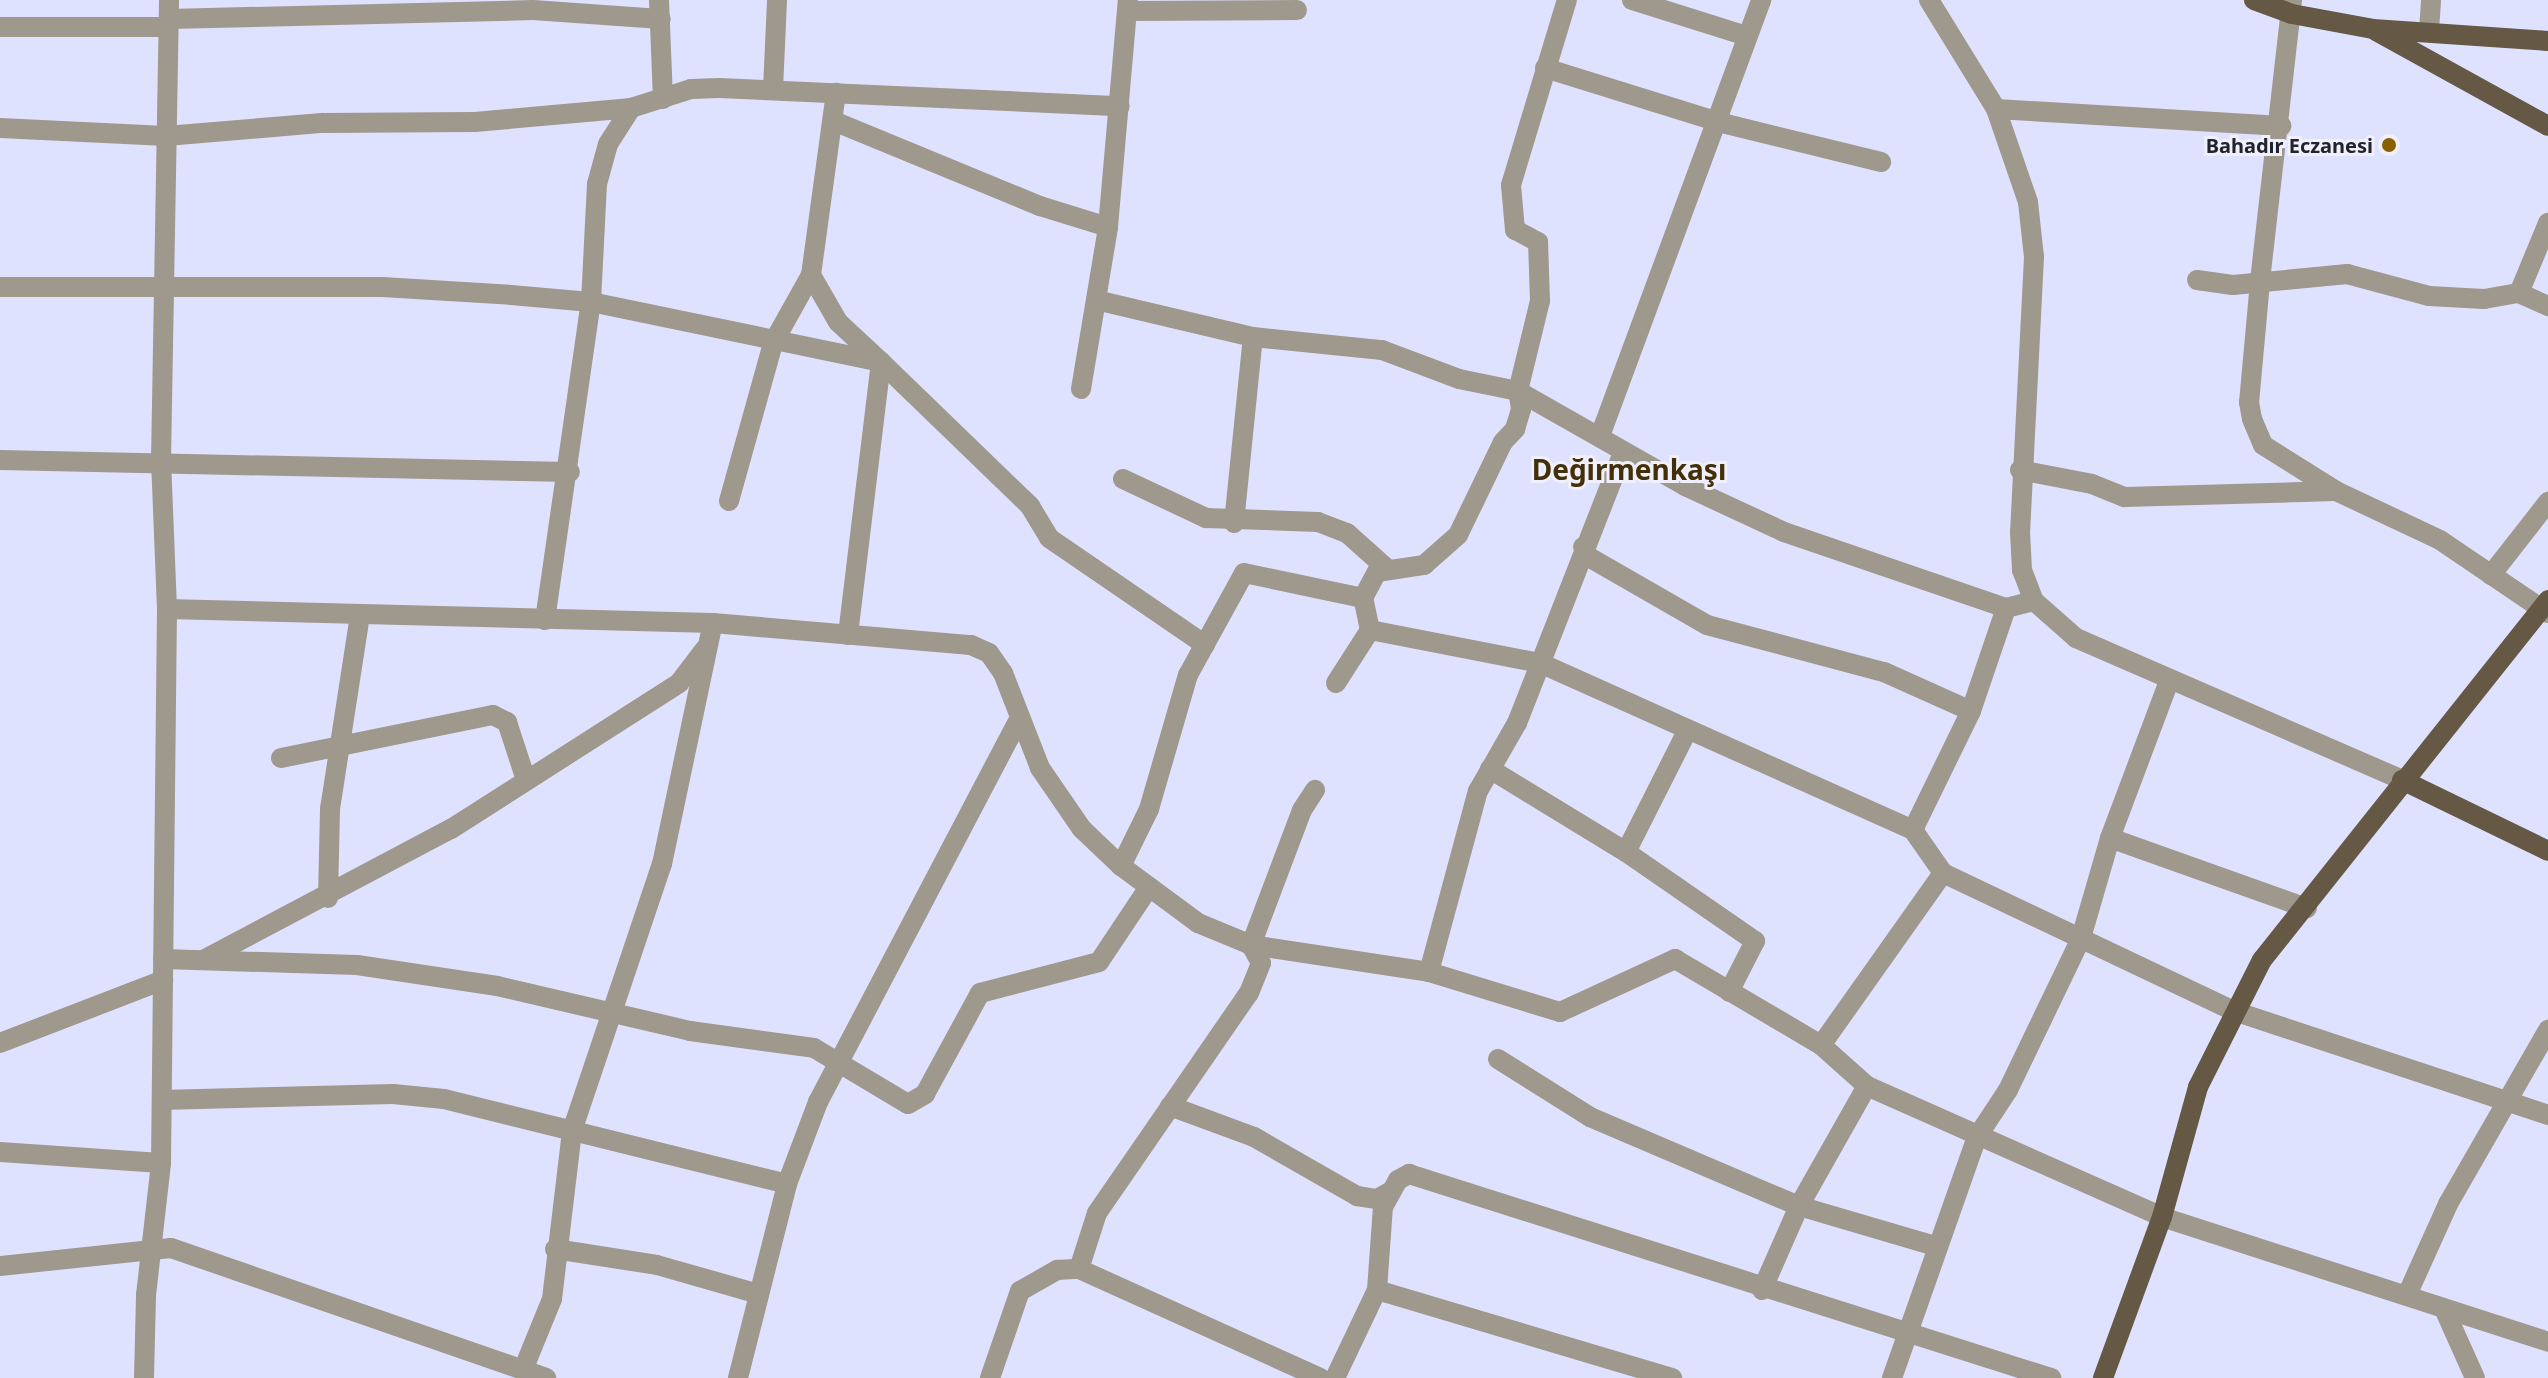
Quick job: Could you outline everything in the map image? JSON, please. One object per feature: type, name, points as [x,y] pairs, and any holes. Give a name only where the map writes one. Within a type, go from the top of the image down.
[{"type":"main road","points":[[2254,0],[2373,29],[2548,126]]},
{"type":"main road","points":[[2373,29],[2429,30],[2548,41]]},
{"type":"main road","points":[[2103,1378],[2162,1217],[2198,1087],[2262,960],[2307,908],[2402,780],[2546,608]]},
{"type":"main road","points":[[2402,780],[2548,851]]},
{"type":"street","points":[[773,89],[777,0]]},
{"type":"street","points":[[1336,683],[1370,630],[1363,598],[1377,572],[1385,567],[1424,565],[1458,535],[1503,442],[1515,429],[1521,409],[1518,391],[1540,301],[1538,242],[1515,230],[1511,185],[1567,0]]},
{"type":"street","points":[[1632,0],[1747,36]]},
{"type":"street","points":[[1600,436],[1761,0]]},
{"type":"street","points":[[1929,0],[1996,109],[2028,202],[2034,257],[2020,470],[2022,570],[2034,601],[2076,638],[2402,780]]},
{"type":"street","points":[[2429,30],[2431,0]]},
{"type":"street","points":[[0,27],[169,16],[533,5],[660,9],[663,99]]},
{"type":"street","points":[[1081,389],[1108,227],[1128,5],[1297,10]]},
{"type":"street","points":[[2292,7],[2281,126],[2260,282],[2249,402],[2252,419],[2263,445],[2336,491],[2440,540],[2546,608]]},
{"type":"street","points":[[144,1378],[161,1163],[167,609],[161,461],[169,16]]},
{"type":"street","points":[[1545,68],[1718,122],[1881,162]]},
{"type":"street","points":[[0,128],[166,136],[322,123],[475,122],[631,108],[691,89],[773,89],[1120,106]]},
{"type":"street","points":[[729,501],[773,343],[811,275],[836,122],[836,93]]},
{"type":"street","points":[[545,620],[570,472],[591,302],[597,184],[608,144],[631,108]]},
{"type":"street","points":[[1996,109],[2281,126]]},
{"type":"street","points":[[836,122],[1040,206],[1108,227]]},
{"type":"street","points":[[2519,293],[2548,223]]},
{"type":"street","points":[[2197,280],[2260,282],[2347,274],[2429,296],[2484,299],[2519,293],[2548,306]]},
{"type":"street","points":[[811,275],[838,322],[1030,506],[1049,538],[1205,645]]},
{"type":"street","points":[[0,287],[382,287],[591,302],[773,343],[881,362]]},
{"type":"street","points":[[1096,300],[1253,337],[1382,350],[1459,379],[1518,391],[1623,452],[1784,532],[2006,608],[2034,601]]},
{"type":"street","points":[[1234,523],[1253,337]]},
{"type":"street","points":[[848,635],[881,362]]},
{"type":"street","points":[[1429,972],[1470,813],[1490,769],[1517,723],[1583,547],[1623,452]]},
{"type":"street","points":[[0,460],[570,472]]},
{"type":"street","points":[[2020,470],[2092,484],[2125,497],[2336,491]]},
{"type":"street","points":[[1123,479],[1206,518],[1234,523],[1318,522],[1347,533],[1385,567]]},
{"type":"street","points":[[2491,575],[2548,502]]},
{"type":"street","points":[[1583,547],[1587,556],[1707,625],[1884,672],[1971,711]]},
{"type":"street","points":[[1121,866],[1149,809],[1188,675],[1244,573],[1363,598]]},
{"type":"street","points":[[1913,830],[1971,711],[2006,608]]},
{"type":"street","points":[[167,609],[545,620],[711,633],[848,635],[971,645],[989,653],[1003,673],[1018,721],[1040,768],[1082,829],[1121,866],[1198,923],[1251,945],[1429,972],[1560,1012],[1675,959],[1821,1045],[1867,1086],[1977,1137],[2162,1217],[2548,1342]]},
{"type":"street","points":[[328,898],[330,809],[360,615]]},
{"type":"street","points":[[1370,630],[1540,663],[1913,830],[1943,873],[2234,1011],[2548,1115]]},
{"type":"street","points":[[204,960],[328,898],[526,780],[679,683],[711,633]]},
{"type":"street","points":[[523,1370],[552,1299],[555,1249],[572,1131],[662,864],[711,633]]},
{"type":"street","points":[[1892,1378],[1977,1137],[2008,1090],[2081,938],[2110,838],[2169,681]]},
{"type":"street","points":[[281,758],[340,750],[493,715],[507,722],[526,780]]},
{"type":"street","points":[[738,1378],[787,1184],[818,1102],[1018,721]]},
{"type":"street","points":[[1626,852],[1687,731]]},
{"type":"street","points":[[1490,769],[1626,852],[1755,941],[1729,992]]},
{"type":"street","points":[[1079,1269],[1097,1213],[1249,993],[1261,963],[1251,945],[1302,810],[1315,790]]},
{"type":"street","points":[[2110,838],[2307,908]]},
{"type":"street","points":[[1821,1045],[1943,873]]},
{"type":"street","points":[[163,959],[357,965],[497,986],[612,1015],[778,1047],[814,1048],[894,1100],[918,1101],[980,993],[1099,962],[1149,887]]},
{"type":"street","points":[[0,1043],[163,980]]},
{"type":"street","points":[[2407,1295],[2448,1204],[2548,1030]]},
{"type":"street","points":[[1498,1059],[1590,1117],[1799,1206],[1938,1247]]},
{"type":"street","points":[[1762,1290],[1799,1206],[1867,1086]]},
{"type":"street","points":[[162,1100],[393,1094],[444,1099],[787,1184]]},
{"type":"street","points":[[1170,1106],[1254,1137],[1357,1196],[1377,1199],[1409,1174],[1421,1175],[1762,1290],[1908,1330],[2051,1378]]},
{"type":"street","points":[[0,1152],[161,1163]]},
{"type":"street","points":[[1335,1378],[1377,1290],[1388,1193]]},
{"type":"street","points":[[0,1266],[152,1247],[192,1253],[546,1378]]},
{"type":"street","points":[[555,1249],[657,1265],[759,1294]]},
{"type":"street","points":[[990,1378],[1020,1291],[1057,1270],[1079,1269],[1320,1378]]},
{"type":"street","points":[[1377,1290],[1672,1378]]},
{"type":"street","points":[[2445,1311],[2475,1378]]},
{"type":"place","name":"Bahadır Eczanesi","points":[[2389,145]]},
{"type":"district","name":"Değirmenkaşı","points":[[1629,469]]}]
